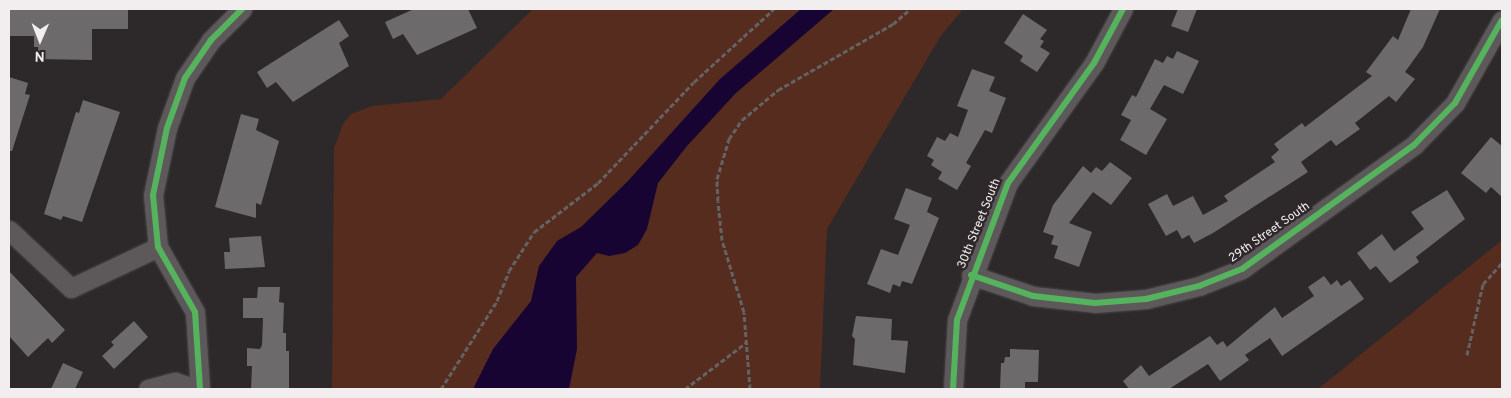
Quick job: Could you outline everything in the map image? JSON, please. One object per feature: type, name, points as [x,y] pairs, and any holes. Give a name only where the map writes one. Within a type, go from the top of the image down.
[{"type":"street","points":[[200,389],[195,312],[158,247],[153,196],[167,128],[185,78],[211,40],[242,9]]},
{"type":"street","name":"30th Street South","points":[[953,389],[957,320],[971,275],[1008,183],[1094,63],[1123,9]]},
{"type":"street","name":"29th Street South","points":[[971,275],[1032,296],[1095,302],[1146,299],[1199,286],[1242,269],[1414,145],[1455,103],[1502,20]]},
{"type":"street","points":[[9,230],[71,288],[158,247]]},
{"type":"street","points":[[148,389],[175,382],[196,389]]},
{"type":"path","points":[[440,389],[496,301],[509,271],[534,232],[598,184],[694,82],[774,9]]},
{"type":"path","points":[[750,389],[744,312],[722,240],[718,201],[717,179],[729,139],[742,120],[778,90],[893,24],[910,9]]},
{"type":"path","points":[[1467,355],[1482,284],[1502,264]]},
{"type":"path","points":[[685,389],[747,341]]},
{"type":"shaded area","points":[[533,9],[963,9],[940,37],[827,229],[820,389],[332,389],[334,148],[343,124],[351,114],[372,106],[441,99]]},
{"type":"shaded area","points":[[801,9],[834,9],[736,93],[687,146],[658,183],[647,229],[638,245],[625,253],[609,256],[597,253],[576,277],[577,349],[569,389],[473,389],[493,349],[531,301],[539,266],[557,241],[581,227],[627,182],[720,79]]},
{"type":"shaded area","points":[[1502,240],[1502,389],[1318,389]]},
{"type":"building","points":[[9,9],[128,9],[128,29],[92,29],[92,60],[38,59],[38,47],[34,47],[34,36],[9,36]]},
{"type":"building","points":[[414,9],[468,9],[477,28],[417,55],[403,34],[393,39],[385,22]]},
{"type":"building","points":[[1178,9],[1197,9],[1188,32],[1171,26]]},
{"type":"building","points":[[1411,9],[1440,9],[1423,47],[1405,72],[1415,79],[1396,102],[1389,96],[1355,123],[1360,129],[1336,146],[1331,140],[1301,162],[1308,172],[1213,233],[1194,243],[1189,235],[1182,239],[1177,230],[1166,236],[1148,204],[1167,194],[1173,206],[1193,196],[1203,215],[1228,201],[1224,196],[1275,162],[1271,157],[1279,150],[1274,144],[1302,123],[1305,127],[1372,76],[1366,72],[1393,36],[1398,40]]},
{"type":"building","points":[[1023,14],[1047,30],[1040,39],[1044,41],[1040,47],[1050,53],[1037,72],[1020,61],[1023,56],[1004,43]]},
{"type":"building","points":[[339,20],[349,36],[339,43],[349,66],[293,102],[276,82],[267,88],[257,72]]},
{"type":"building","points":[[1177,51],[1199,61],[1183,94],[1164,85],[1150,109],[1167,119],[1146,155],[1120,140],[1131,120],[1121,115],[1132,95],[1136,97],[1155,59],[1163,63],[1167,56],[1173,59]]},
{"type":"building","points":[[972,69],[995,77],[989,91],[1006,98],[992,133],[985,130],[966,163],[971,166],[957,190],[938,179],[942,172],[931,165],[934,160],[927,156],[937,137],[945,141],[950,133],[958,137],[968,110],[957,106]]},
{"type":"building","points":[[9,77],[28,83],[25,94],[30,95],[12,151],[9,151]]},
{"type":"building","points":[[83,100],[120,112],[82,222],[63,216],[61,220],[44,214],[76,112],[79,113]]},
{"type":"building","points":[[241,114],[259,119],[256,130],[279,141],[261,205],[256,203],[256,218],[215,207]]},
{"type":"building","points":[[1491,137],[1502,146],[1502,197],[1491,187],[1486,193],[1461,173]]},
{"type":"building","points":[[1110,162],[1132,178],[1111,205],[1093,192],[1069,223],[1092,232],[1079,267],[1054,258],[1058,246],[1051,244],[1054,236],[1043,232],[1053,205],[1083,166],[1091,173],[1096,167],[1102,171]]},
{"type":"building","points":[[906,188],[932,198],[927,212],[939,218],[912,284],[902,281],[900,287],[893,284],[890,293],[867,284],[881,249],[898,255],[910,225],[894,219]]},
{"type":"building","points":[[1447,190],[1465,219],[1416,257],[1419,262],[1390,283],[1376,266],[1370,270],[1357,253],[1382,234],[1394,251],[1424,229],[1411,212]]},
{"type":"building","points":[[261,236],[265,267],[225,269],[224,252],[230,252],[229,238]]},
{"type":"building","points":[[9,271],[65,330],[52,343],[48,338],[28,357],[9,336]]},
{"type":"building","points":[[1324,276],[1331,285],[1337,280],[1341,286],[1350,280],[1364,299],[1282,356],[1270,338],[1245,355],[1249,360],[1220,381],[1208,364],[1169,389],[1129,389],[1123,381],[1141,365],[1149,376],[1210,336],[1217,345],[1223,341],[1227,347],[1275,307],[1282,318],[1314,296],[1308,287]]},
{"type":"building","points":[[258,287],[280,287],[279,302],[284,303],[283,333],[286,333],[286,351],[289,351],[289,389],[251,389],[252,366],[247,366],[247,348],[260,349],[262,345],[263,318],[243,318],[243,298],[257,298]]},
{"type":"building","points":[[856,316],[892,319],[891,340],[908,341],[905,373],[853,365],[855,339],[852,336]]},
{"type":"building","points":[[134,321],[148,337],[114,369],[102,356],[114,345],[111,342]]},
{"type":"building","points":[[1010,349],[1039,350],[1038,382],[1025,382],[1025,389],[1000,389],[1001,363],[1004,363],[1005,357],[1010,357]]},
{"type":"building","points":[[63,363],[83,372],[75,389],[51,389]]},
{"type":"cycle path","points":[[200,389],[195,312],[158,247],[153,195],[167,128],[185,78],[211,40],[242,9]]},
{"type":"cycle path","points":[[953,389],[957,320],[1008,183],[1094,63],[1123,9]]},
{"type":"cycle path","points":[[971,275],[1033,296],[1095,303],[1146,299],[1199,286],[1242,269],[1414,145],[1455,103],[1502,20]]}]
